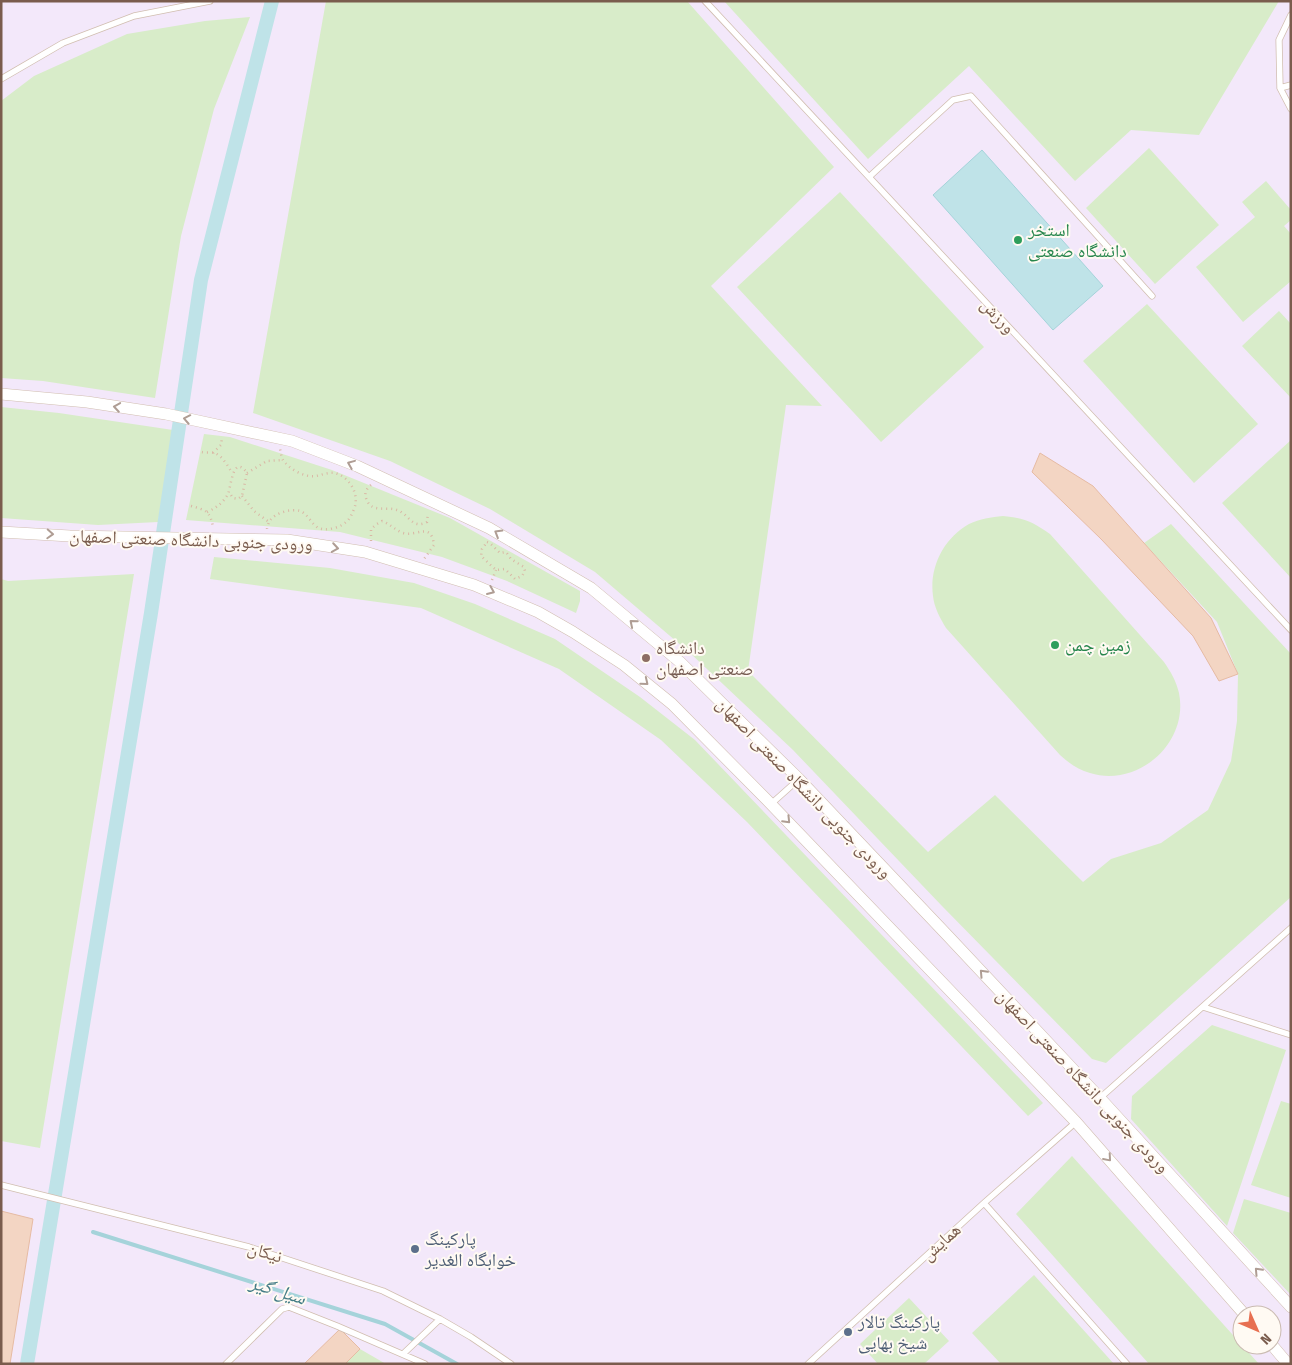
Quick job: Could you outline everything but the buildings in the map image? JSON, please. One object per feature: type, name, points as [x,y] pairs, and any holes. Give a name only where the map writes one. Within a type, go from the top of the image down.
[{"type":"street","name":"ورودی جنوبی دانشگاه صنعتی اصفهان","points":[[1,394],[87,402],[166,414],[292,441],[357,466],[488,528],[591,588],[680,662],[798,779],[1100,1098],[1291,1306]]},
{"type":"street","name":"ورودی جنوبی دانشگاه صنعتی اصفهان","points":[[1,532],[70,536],[286,540],[365,552],[474,584],[538,612],[573,632],[624,664],[672,704],[771,804],[1076,1122],[1237,1305]]},
{"type":"lane","points":[[1,79],[63,43],[134,16],[210,1]]},
{"type":"lane","name":"ورزش","points":[[705,1],[1291,630]]},
{"type":"lane","points":[[1291,15],[1279,40],[1280,88],[1291,109]]},
{"type":"lane","points":[[1280,88],[1291,85]]},
{"type":"lane","points":[[869,177],[953,100],[971,96],[1152,296]]},
{"type":"lane","points":[[771,804],[798,779]]},
{"type":"lane","points":[[1100,1098],[1291,928]]},
{"type":"lane","points":[[1203,1007],[1291,1035]]},
{"type":"lane","name":"همایش","points":[[808,1364],[984,1203],[1076,1122]]},
{"type":"lane","name":"نیکان","points":[[1,1185],[250,1247],[383,1291],[440,1319],[511,1364]]},
{"type":"lane","points":[[984,1203],[1128,1364]]},
{"type":"lane","points":[[226,1364],[282,1309],[289,1307],[425,1364]]},
{"type":"lane","points":[[403,1354],[440,1319]]},
{"type":"path","points":[[213,453],[221,445],[223,426]]},
{"type":"path","points":[[264,540],[269,522],[280,513],[299,510],[317,527],[328,529],[347,522],[356,506],[353,488],[343,477],[335,473],[307,476],[300,474],[283,460],[280,450],[280,438]]},
{"type":"path","points":[[202,452],[217,454],[227,464],[232,473]]},
{"type":"path","points":[[229,492],[233,498],[238,499],[242,496],[247,472],[267,461],[283,460]]},
{"type":"path","points":[[207,512],[222,503],[229,492],[232,473],[235,469],[244,469],[247,472]]},
{"type":"path","points":[[380,477],[367,488],[366,494],[370,505],[376,508],[398,510],[415,524],[422,525],[427,522],[429,516],[427,499]]},
{"type":"path","points":[[242,496],[254,511],[269,522]]},
{"type":"path","points":[[191,506],[205,510],[212,518],[215,538]]},
{"type":"path","points":[[374,555],[370,537],[371,530],[382,521],[406,534],[422,531],[430,534],[434,545],[418,568]]},
{"type":"path","points":[[487,542],[500,553],[506,552],[508,555],[524,567],[525,572],[522,576],[515,579],[505,569],[496,570],[493,568],[492,564],[482,556],[482,549],[487,542]]},
{"type":"shaded area","name":"دانشگاه صنعتی اصفهان","points":[[1,1],[1291,1],[1291,1364],[1,1364]]},
{"type":"green space","points":[[326,1],[687,1],[834,167],[711,286],[822,406],[786,405],[748,671],[928,852],[995,795],[1083,882],[1111,859],[1161,843],[1208,810],[1231,761],[1237,721],[1238,674],[1217,622],[1144,543],[1171,524],[1291,654],[1291,897],[1106,1063],[1092,1059],[793,750],[690,653],[595,572],[490,509],[390,461],[253,413]]},
{"type":"green space","points":[[724,1],[1279,1],[1199,135],[1131,130],[1075,181],[969,66],[868,159]]},
{"type":"green space","points":[[250,17],[214,109],[181,236],[155,398],[43,381],[1,378],[1,101],[34,76],[127,34],[205,21]]},
{"type":"green space","points":[[1149,148],[1219,225],[1155,284],[1086,208]]},
{"type":"green space","points":[[1266,181],[1291,210],[1291,220],[1284,226],[1291,234],[1291,281],[1243,322],[1196,267],[1255,217],[1242,202]]},
{"type":"green space","points":[[840,192],[984,347],[881,442],[737,287]]},
{"type":"green space","points":[[1147,304],[1258,424],[1194,483],[1083,361]]},
{"type":"green space","points":[[1279,311],[1291,324],[1291,398],[1242,346]]},
{"type":"green space","points":[[1,407],[59,413],[173,430],[158,522],[98,525],[1,518]]},
{"type":"green space","points":[[204,434],[230,437],[332,470],[450,518],[580,591],[580,601],[576,613],[507,581],[442,557],[340,532],[186,520]]},
{"type":"green space","points":[[1291,440],[1291,578],[1222,503]]},
{"type":"green space","name":"زمین چمن","points":[[1003,516],[1028,521],[1050,534],[1164,662],[1171,673],[1179,693],[1180,711],[1176,729],[1168,744],[1156,757],[1142,767],[1126,774],[1108,776],[1086,772],[1070,763],[1060,755],[946,628],[935,604],[932,585],[933,574],[940,554],[952,537],[969,524]]},
{"type":"green space","points":[[214,557],[330,568],[414,583],[475,604],[555,639],[640,697],[695,740],[1043,1103],[1028,1116],[747,822],[661,740],[559,669],[421,608],[210,579]]},
{"type":"green space","points":[[134,574],[40,1148],[1,1141],[1,579],[8,581]]},
{"type":"green space","points":[[1212,1025],[1286,1050],[1227,1226],[1131,1119],[1132,1096]]},
{"type":"green space","points":[[1281,1101],[1291,1104],[1291,1198],[1251,1185]]},
{"type":"green space","points":[[1072,1156],[1232,1334],[1232,1355],[1251,1355],[1259,1364],[1149,1364],[1016,1214]]},
{"type":"green space","points":[[1244,1199],[1291,1213],[1291,1295],[1233,1233]]},
{"type":"green space","points":[[1034,1275],[1114,1364],[1001,1364],[972,1333]]},
{"type":"green space","points":[[909,1298],[949,1341],[924,1364],[878,1364],[860,1344]]},
{"type":"green space","points":[[360,1349],[386,1364],[339,1364]]},
{"type":"water","name":"استخر دانشگاه صنعتی","points":[[982,150],[1103,286],[1053,330],[933,195]]},
{"type":"waterway","points":[[27,1364],[151,613],[201,280],[272,1]]},
{"type":"waterway","name":"سیل گیر","points":[[93,1232],[385,1324],[457,1364]]},
{"type":"place","name":"استخر دانشگاه صنعتی","points":[[1018,240]]},
{"type":"place","name":"زمین چمن","points":[[1055,645]]},
{"type":"place","name":"دانشگاه صنعتی اصفهان","points":[[646,658]]},
{"type":"place","name":"پارکینگ خوابگاه الغدیر","points":[[415,1249]]},
{"type":"place","name":"پارکینگ تالار شیخ بهایی","points":[[848,1332]]}]
